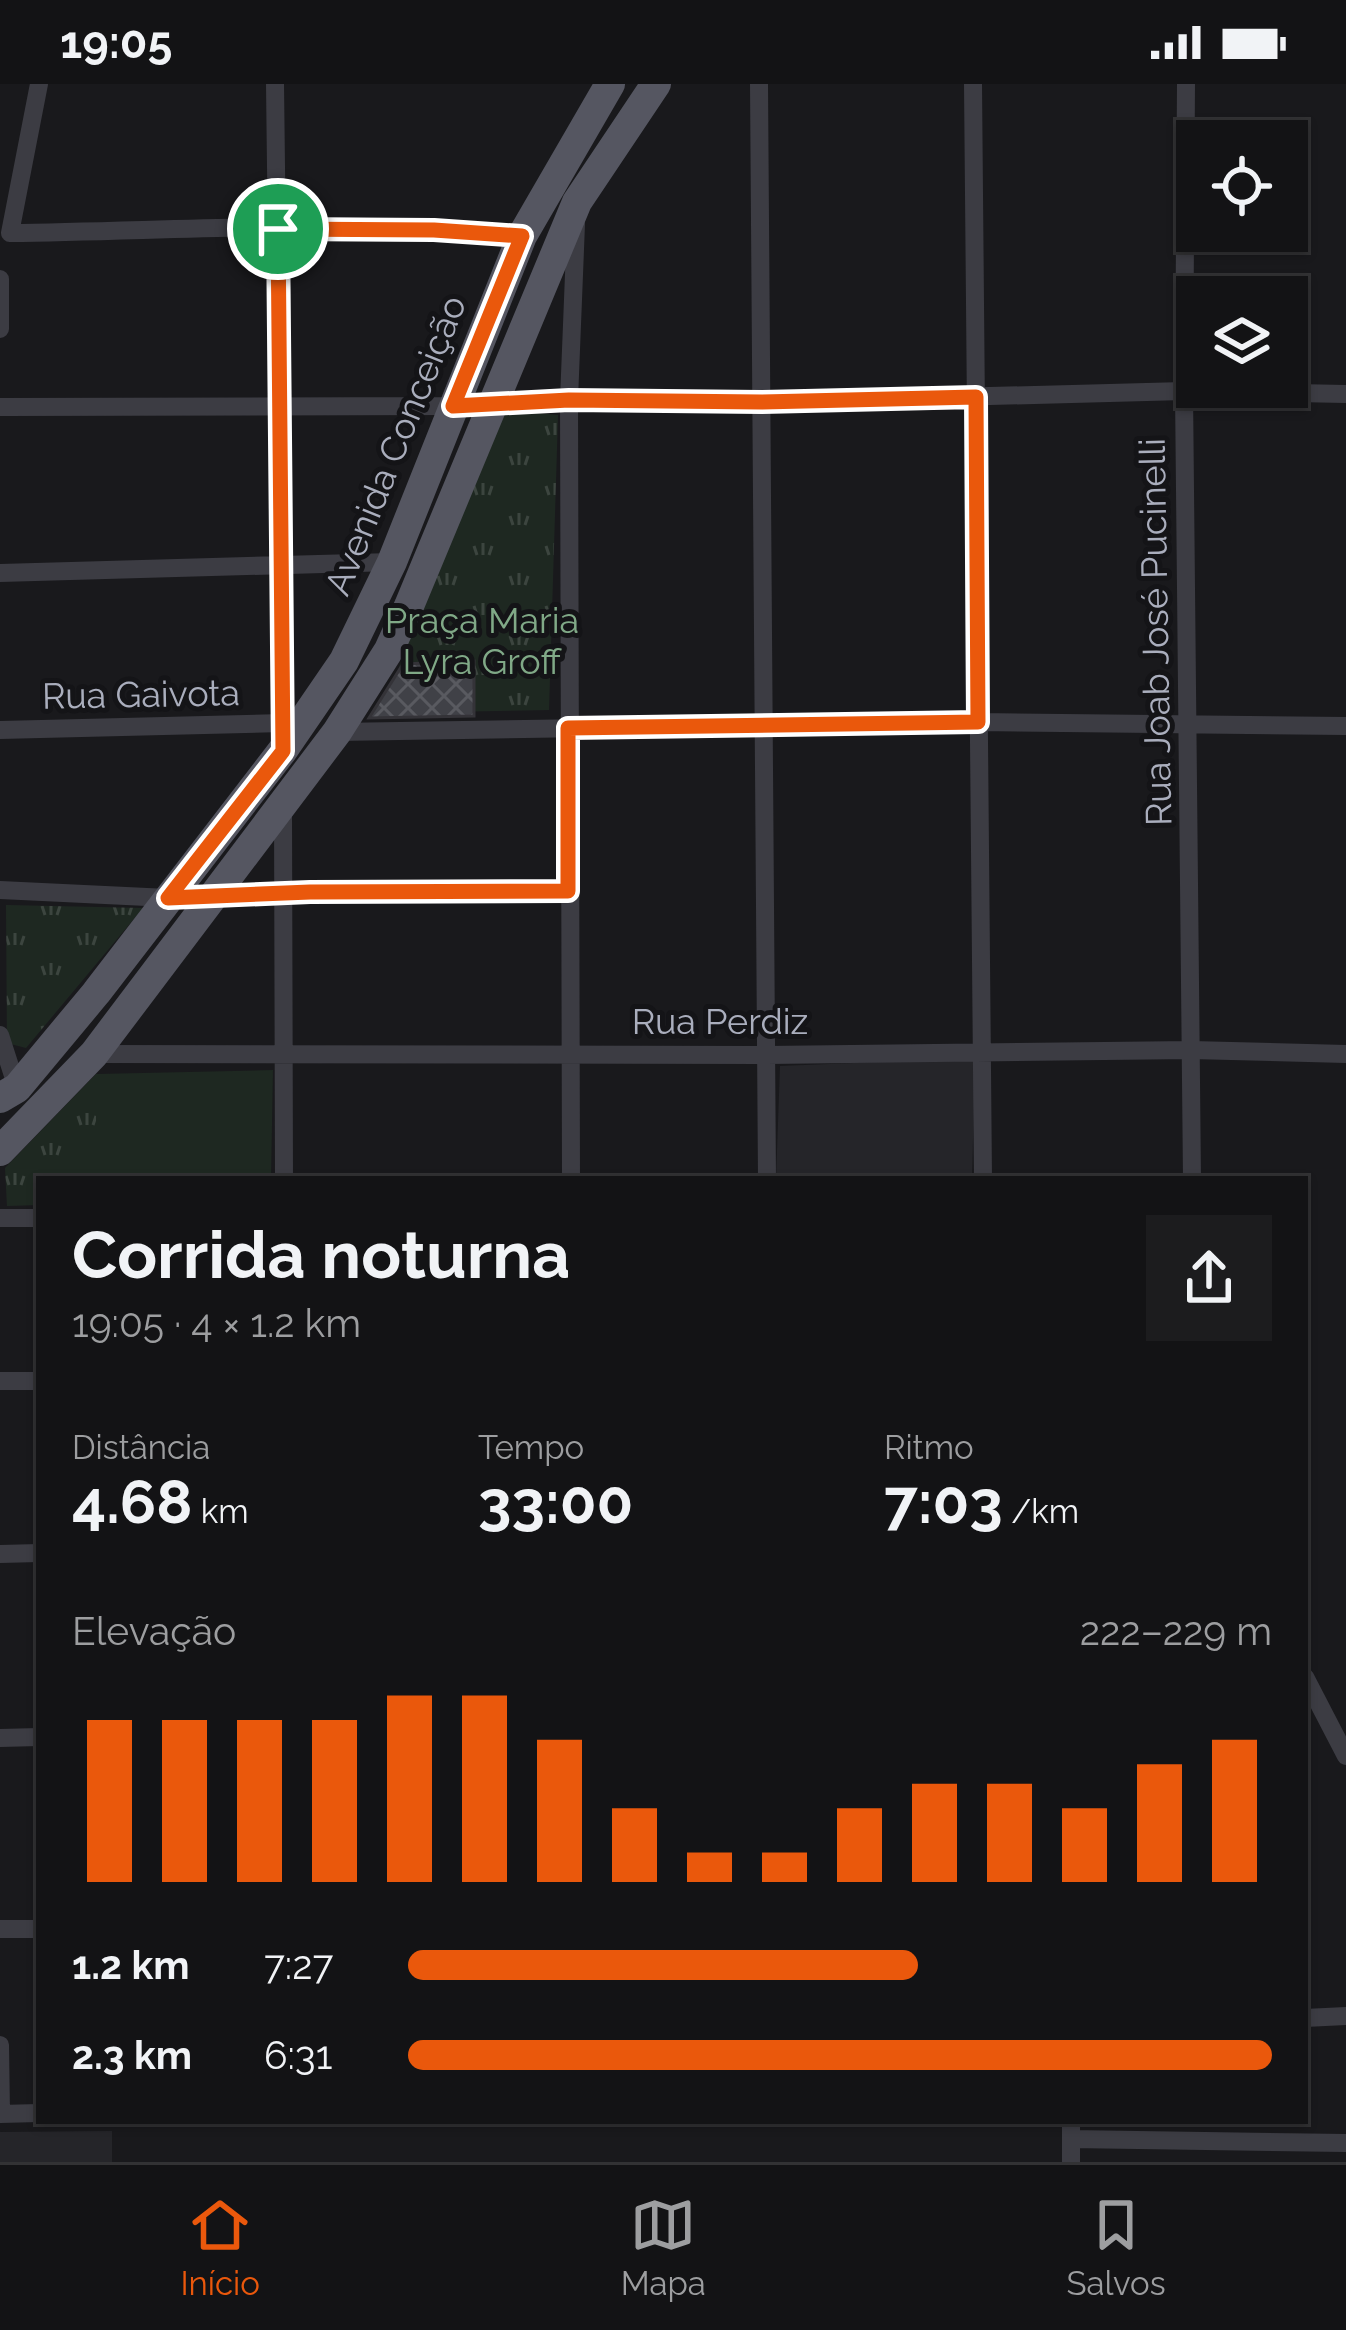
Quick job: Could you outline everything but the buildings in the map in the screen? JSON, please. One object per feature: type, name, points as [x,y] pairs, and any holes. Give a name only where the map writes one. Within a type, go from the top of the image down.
[{"type":"main road","name":"Avenida Conceição","points":[[6,1097],[168,898],[283,737],[344,661],[392,562],[522,236],[589,98],[610,84]]},
{"type":"main road","name":"Avenida Conceição","points":[[0,1150],[94,1054],[338,733],[388,650],[577,202],[656,84]]},
{"type":"main road","points":[[577,202],[607,135],[589,98]]},
{"type":"street","points":[[39,84],[5,238],[278,229],[522,236]]},
{"type":"street","points":[[275,84],[284,1176]]},
{"type":"street","points":[[759,84],[766,1176]]},
{"type":"street","points":[[973,84],[983,1176]]},
{"type":"street","name":"Rua Joab José Pucinelli","points":[[1185,276],[1186,84]]},
{"type":"street","points":[[571,1176],[569,400],[577,202]]},
{"type":"street","points":[[0,279],[0,329]]},
{"type":"street","points":[[0,407],[762,402],[1176,391]]},
{"type":"street","points":[[1308,393],[1346,394]]},
{"type":"street","name":"Rua Joab José Pucinelli","points":[[1184,408],[1192,1176]]},
{"type":"street","points":[[0,573],[392,562]]},
{"type":"street","points":[[338,733],[978,722],[1346,726]]},
{"type":"street","name":"Rua Gaivota","points":[[0,730],[283,737]]},
{"type":"street","points":[[0,890],[211,899],[282,893],[568,891]]},
{"type":"street","points":[[0,1035],[6,1097]]},
{"type":"street","name":"Rua Perdiz","points":[[94,1054],[1191,1050],[1346,1054]]},
{"type":"street","points":[[0,1218],[36,1218]]},
{"type":"street","points":[[0,1381],[36,1381]]},
{"type":"street","points":[[0,1554],[36,1553]]},
{"type":"street","points":[[1308,1683],[1346,1756]]},
{"type":"street","points":[[0,1738],[36,1737]]},
{"type":"street","points":[[0,1929],[36,1929]]},
{"type":"street","points":[[1308,2018],[1346,2016]]},
{"type":"street","points":[[0,2045],[1,2114],[36,2113]]},
{"type":"street","points":[[1071,2162],[1071,2130],[1346,2144]]},
{"type":"shaded area","points":[[975,1058],[972,1176],[776,1176],[780,1066]]},
{"type":"shaded area","points":[[112,2131],[112,2162],[0,2162],[0,2132]]},
{"type":"green space","name":"Praça Maria Lyra Groff","points":[[504,410],[558,415],[549,710],[384,713],[412,628]]},
{"type":"green space","points":[[6,905],[143,908],[26,1048],[7,1043]]},
{"type":"green space","points":[[273,1070],[271,1176],[96,1176],[96,1074]]},
{"type":"green space","points":[[96,1074],[96,1176],[36,1176],[36,1205],[7,1206],[5,1168]]},
{"type":"route","points":[[278,229],[522,236],[453,406],[569,400],[976,397],[978,722],[568,728],[568,891],[168,898],[283,751],[278,229]]}]
